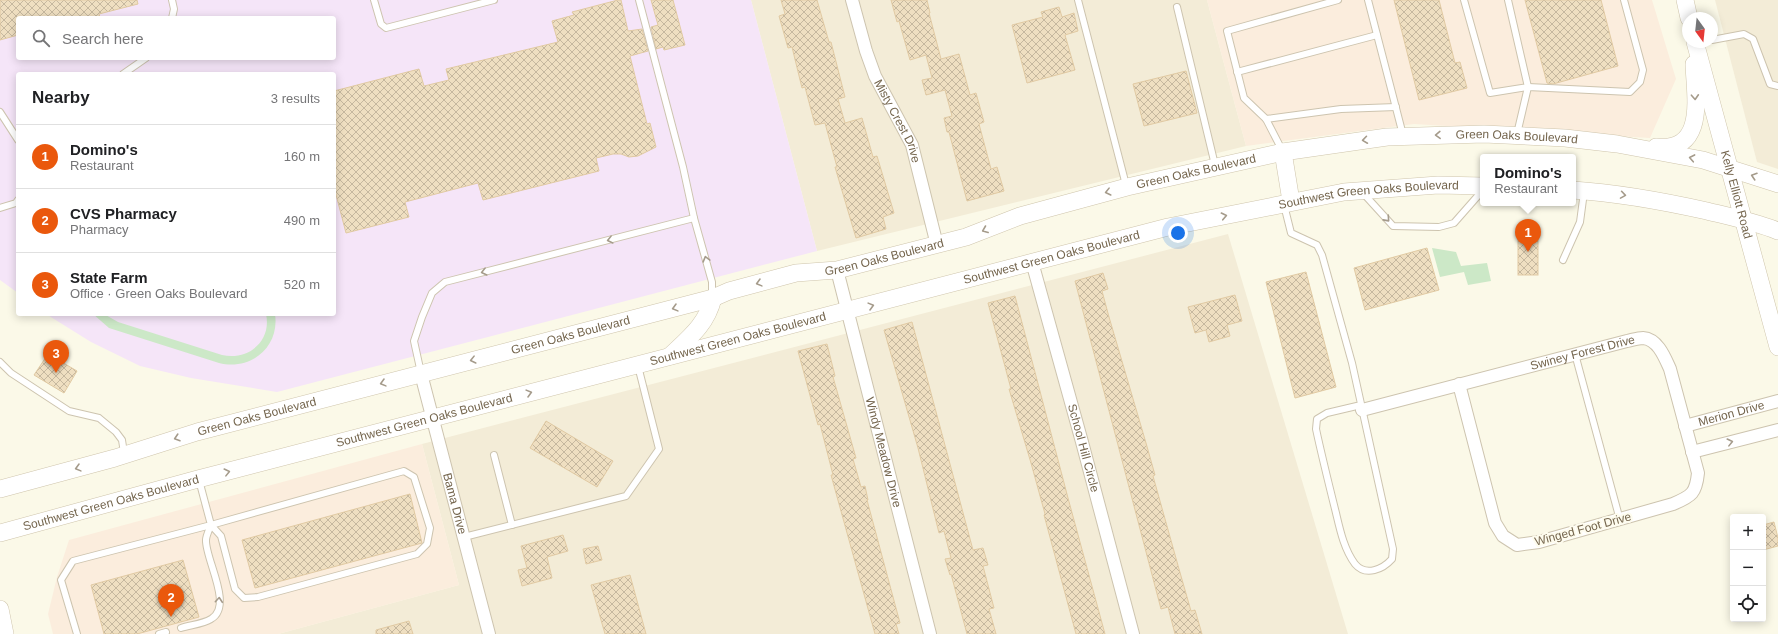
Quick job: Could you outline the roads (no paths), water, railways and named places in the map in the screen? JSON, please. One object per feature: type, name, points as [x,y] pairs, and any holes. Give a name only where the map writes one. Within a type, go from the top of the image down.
[{"type":"main road","points":[[1685,0],[1688,12]]},
{"type":"main road","points":[[1640,148],[1648,146],[1666,148],[1676,145],[1686,138],[1692,131],[1696,111],[1693,56],[1696,48]]},
{"type":"main road","name":"Kelly Elliott Road","points":[[1699,48],[1778,347]]},
{"type":"main road","name":"Green Oaks Boulevard","points":[[0,489],[124,455],[197,432],[713,298],[729,291],[796,273],[837,270],[966,238],[1020,216],[1127,187],[1283,152],[1387,137],[1404,136],[1484,134],[1565,138],[1640,148],[1703,160],[1778,184]]},
{"type":"main road","points":[[1283,152],[1288,202]]},
{"type":"main road","name":"Southwest Green Oaks Boulevard","points":[[0,533],[198,479],[1168,228],[1288,202],[1344,192],[1438,185],[1480,186]]},
{"type":"main road","points":[[1579,190],[1611,192],[1673,203],[1744,220],[1778,231]]},
{"type":"main road","points":[[670,357],[696,331],[710,311],[713,298]]},
{"type":"main road","points":[[0,609],[5,634]]},
{"type":"street","name":"Misty Crest Drive","points":[[852,0],[866,51],[875,76],[912,145],[937,245]]},
{"type":"street","name":"School Hill Circle","points":[[1032,262],[1082,442],[1132,634]]},
{"type":"street","name":"Windy Meadow Drive","points":[[837,270],[930,634]]},
{"type":"street","name":"Swiney Forest Drive","points":[[1361,407],[1644,338],[1653,342],[1663,354],[1670,369],[1698,473],[1696,487]]},
{"type":"street","name":"Bama Drive","points":[[421,374],[489,634]]},
{"type":"street","name":"Winged Foot Drive","points":[[1459,384],[1495,523],[1503,536],[1517,545],[1539,542],[1673,504],[1687,498],[1696,487]]},
{"type":"street","name":"Merion Drive","points":[[1685,426],[1778,401]]},
{"type":"street","points":[[1692,452],[1778,430]]},
{"type":"lane","points":[[172,0],[174,9],[172,16]]},
{"type":"lane","points":[[374,0],[381,24],[386,28],[494,0]]},
{"type":"lane","points":[[639,0],[683,167],[694,218],[712,282],[713,298]]},
{"type":"lane","points":[[1078,0],[1127,187]]},
{"type":"lane","points":[[1283,152],[1266,119],[1244,98],[1227,31],[1338,0]]},
{"type":"lane","points":[[1368,0],[1404,136]]},
{"type":"lane","points":[[1464,0],[1490,93],[1528,87],[1630,92],[1640,82],[1643,70],[1624,0]]},
{"type":"lane","points":[[1508,0],[1528,87],[1516,135]]},
{"type":"lane","points":[[1177,7],[1216,166]]},
{"type":"lane","points":[[1237,72],[1377,34]]},
{"type":"lane","points":[[1718,39],[1744,34],[1753,39],[1770,84],[1778,86]]},
{"type":"lane","points":[[126,72],[143,60]]},
{"type":"lane","points":[[1266,119],[1340,109],[1396,107]]},
{"type":"lane","points":[[0,112],[16,137]]},
{"type":"lane","points":[[1360,190],[1393,226],[1439,227],[1454,223],[1480,193]]},
{"type":"lane","points":[[1563,260],[1580,222],[1579,190]]},
{"type":"lane","points":[[1288,202],[1291,233],[1317,245],[1322,255],[1352,363],[1393,549],[1392,559],[1387,565],[1370,571],[1362,569],[1356,564],[1344,544],[1316,430],[1317,420],[1327,413],[1361,407]]},
{"type":"lane","points":[[0,208],[16,203]]},
{"type":"lane","points":[[421,374],[414,341],[432,293],[445,282],[694,218]]},
{"type":"lane","points":[[1575,354],[1620,520]]},
{"type":"lane","points":[[0,362],[11,373],[69,411],[98,418],[116,432],[122,440],[124,455]]},
{"type":"lane","points":[[464,537],[626,496],[659,449],[638,365]]},
{"type":"lane","points":[[494,455],[512,524]]},
{"type":"lane","points":[[77,634],[61,580],[73,561],[211,526],[404,471],[414,477],[430,528],[427,544],[417,554],[258,597],[244,598],[235,590],[221,536],[211,526],[198,479]]},
{"type":"lane","points":[[181,628],[210,620],[216,615],[220,601],[219,591],[206,540],[211,526]]},
{"type":"lane","points":[[159,634],[166,632]]},
{"type":"place","name":"Domino's","points":[[1528,252]]},
{"type":"place","name":"State Farm","points":[[56,373]]},
{"type":"place","name":"CVS Pharmacy","points":[[171,617]]}]
